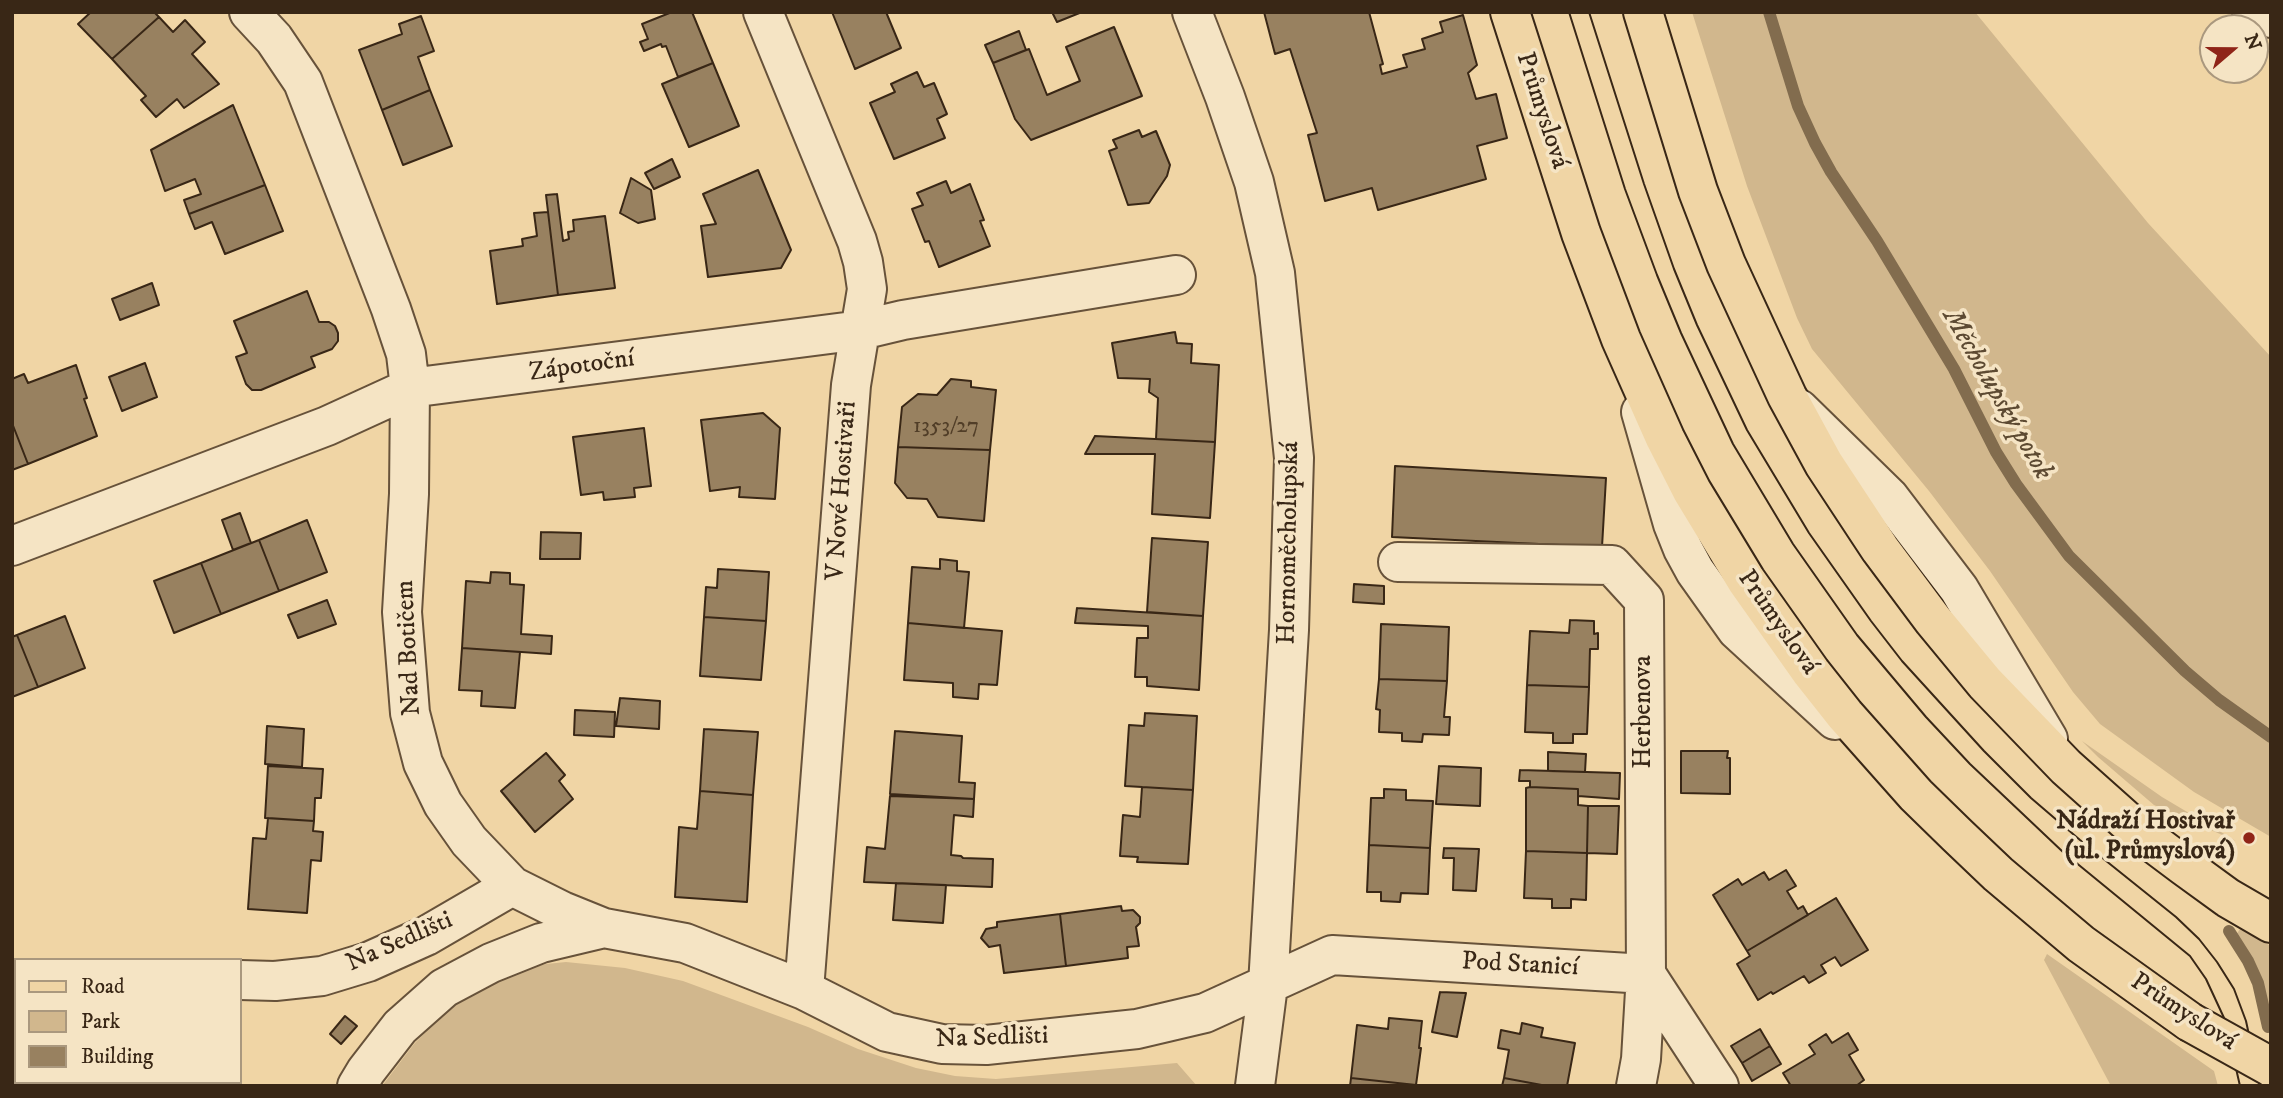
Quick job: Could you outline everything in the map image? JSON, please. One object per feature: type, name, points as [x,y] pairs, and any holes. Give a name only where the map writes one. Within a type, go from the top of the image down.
[{"type":"main road","name":"Průmyslová","points":[[1510,12],[1581,233],[1621,339],[1665,438],[1740,571],[1811,672],[1916,795],[1998,874],[2081,944],[2190,1022],[2271,1067]]},
{"type":"main road","points":[[1643,12],[1699,191],[1726,264],[1787,396],[1824,464],[1880,549],[1933,620],[1985,682],[2066,768],[2140,833],[2228,898],[2271,923]]},
{"type":"street","name":"Nad Botičem","points":[[249,12],[274,39],[303,82],[391,309],[405,354],[410,388],[408,509],[402,612],[410,713],[423,763],[443,804],[469,841],[512,886],[604,928]]},
{"type":"street","name":"V Nové Hostivaři","points":[[763,12],[857,241],[867,289],[851,385],[804,990]]},
{"type":"street","name":"Hornoměcholupská","points":[[1192,12],[1254,182],[1275,272],[1294,458],[1289,630],[1268,985],[1255,1086]]},
{"type":"street","points":[[2252,12],[2271,18]]},
{"type":"street","name":"Zápotoční","points":[[12,546],[327,426],[410,388],[861,330],[903,320],[1176,275]]},
{"type":"street","name":"Herbenova","points":[[1398,562],[1612,565],[1644,600],[1646,974],[1641,1059],[1636,1086]]},
{"type":"street","name":"Na Sedlišti","points":[[242,980],[275,981],[322,976],[369,962],[426,936],[512,886]]},
{"type":"street","name":"Na Sedlišti","points":[[604,928],[685,943],[804,990],[887,1032],[943,1044],[986,1045],[1137,1030],[1205,1013],[1268,985]]},
{"type":"street","points":[[358,1086],[366,1071],[400,1027],[444,988],[491,962],[541,943],[604,928]]},
{"type":"street","name":"Pod Stanicí","points":[[1268,985],[1332,955],[1646,974]]},
{"type":"street","points":[[1646,974],[1719,1086]]},
{"type":"green space","points":[[1692,12],[1975,12],[2148,223],[2271,357],[2271,837],[2194,792],[2100,724],[2073,692],[1990,571],[1929,491],[1812,349],[1797,318],[1747,186]]},
{"type":"green space","points":[[2082,741],[2162,797],[2236,841],[2154,805]]},
{"type":"green space","points":[[2240,929],[2271,946],[2271,1023],[2263,985],[2253,959],[2236,935]]},
{"type":"green space","points":[[2047,954],[2214,1071],[2218,1086],[2111,1086],[2044,960]]},
{"type":"green space","points":[[566,962],[625,968],[683,981],[808,1027],[858,1049],[916,1068],[955,1076],[996,1079],[1177,1063],[1197,1086],[382,1086],[414,1044],[441,1016],[472,992],[508,974]]},
{"type":"building","points":[[91,12],[154,12],[159,17],[112,59],[78,24]]},
{"type":"building","points":[[672,12],[692,12],[713,63],[678,77],[666,46],[662,47],[661,44],[644,51],[640,42],[648,39],[642,24]]},
{"type":"building","points":[[832,12],[886,12],[901,48],[855,69]]},
{"type":"building","points":[[1052,12],[1082,12],[1057,22]]},
{"type":"building","points":[[1264,12],[1369,12],[1383,64],[1380,65],[1382,74],[1407,67],[1403,55],[1425,49],[1422,39],[1443,32],[1440,22],[1463,15],[1477,65],[1468,73],[1476,99],[1496,94],[1507,138],[1477,146],[1486,179],[1378,210],[1372,188],[1325,201],[1308,135],[1317,133],[1290,49],[1275,54]]},
{"type":"building","points":[[421,16],[434,51],[418,57],[430,90],[382,110],[359,50],[402,34],[399,24]]},
{"type":"building","points":[[159,17],[173,32],[185,20],[205,42],[192,54],[219,84],[184,108],[177,99],[156,117],[141,100],[146,96],[112,59]]},
{"type":"building","points":[[1114,27],[1142,96],[1031,140],[1015,119],[993,63],[1029,49],[1047,95],[1080,81],[1066,47]]},
{"type":"building","points":[[1019,31],[1026,50],[993,63],[985,45]]},
{"type":"building","points":[[713,63],[739,126],[689,147],[662,84]]},
{"type":"building","points":[[917,72],[924,87],[934,83],[947,114],[937,119],[945,138],[894,159],[870,103],[895,92],[891,84]]},
{"type":"building","points":[[430,90],[452,146],[403,165],[382,110]]},
{"type":"building","points":[[233,105],[265,185],[189,214],[184,200],[201,194],[195,179],[165,191],[151,150]]},
{"type":"building","points":[[1139,130],[1142,137],[1156,131],[1170,165],[1167,176],[1149,203],[1128,205],[1109,151],[1117,148],[1113,140]]},
{"type":"building","points":[[672,159],[680,177],[654,189],[645,173]]},
{"type":"building","points":[[758,170],[791,250],[781,268],[708,277],[701,226],[716,224],[703,194]]},
{"type":"building","points":[[631,178],[651,190],[655,219],[638,223],[620,213]]},
{"type":"building","points":[[946,181],[951,193],[970,184],[984,220],[980,221],[990,246],[939,267],[929,241],[925,242],[912,209],[923,205],[917,193]]},
{"type":"building","points":[[265,185],[283,231],[225,254],[212,222],[195,229],[189,214]]},
{"type":"building","points":[[557,194],[563,241],[569,239],[568,232],[574,231],[573,220],[605,216],[615,288],[558,295],[546,195]]},
{"type":"building","points":[[548,212],[558,295],[497,304],[490,251],[523,246],[522,239],[537,236],[534,213]]},
{"type":"building","points":[[152,283],[159,305],[120,320],[112,299]]},
{"type":"building","points":[[307,291],[319,322],[329,322],[335,326],[338,341],[332,349],[311,357],[315,367],[261,390],[252,390],[246,384],[236,357],[247,353],[234,321]]},
{"type":"building","points":[[1175,332],[1177,343],[1192,344],[1191,363],[1219,365],[1215,442],[1156,439],[1158,398],[1149,392],[1150,379],[1118,378],[1112,343]]},
{"type":"building","points":[[145,363],[157,397],[122,411],[109,377]]},
{"type":"building","points":[[76,365],[97,436],[28,464],[12,423],[12,379],[24,374],[28,383]]},
{"type":"building","points":[[951,379],[971,381],[971,387],[996,390],[990,450],[898,447],[902,407],[918,394],[937,395]]},
{"type":"building","points":[[763,413],[780,428],[775,499],[739,497],[740,487],[710,491],[701,420]]},
{"type":"building","points":[[12,423],[28,464],[12,470]]},
{"type":"building","points":[[644,428],[651,486],[634,488],[635,497],[604,500],[603,492],[581,495],[573,437]]},
{"type":"building","points":[[1095,436],[1215,442],[1210,518],[1152,514],[1155,454],[1085,454]]},
{"type":"building","points":[[898,447],[990,450],[984,521],[938,517],[927,499],[907,498],[895,483]]},
{"type":"building","points":[[1395,466],[1606,478],[1602,547],[1392,537]]},
{"type":"building","points":[[240,513],[251,543],[233,550],[222,520]]},
{"type":"building","points":[[307,520],[327,572],[279,591],[259,540]]},
{"type":"building","points":[[541,532],[581,533],[580,559],[540,559]]},
{"type":"building","points":[[1152,538],[1208,542],[1203,616],[1147,612]]},
{"type":"building","points":[[259,540],[279,591],[221,614],[201,563]]},
{"type":"building","points":[[940,559],[957,561],[957,571],[969,572],[964,628],[908,623],[912,567],[940,569]]},
{"type":"building","points":[[201,563],[221,614],[174,633],[154,581]]},
{"type":"building","points":[[718,569],[769,572],[766,621],[704,617],[706,587],[717,588]]},
{"type":"building","points":[[491,572],[510,573],[510,584],[524,585],[521,634],[552,636],[551,654],[462,648],[466,581],[490,583]]},
{"type":"building","points":[[1354,584],[1384,586],[1384,604],[1353,602]]},
{"type":"building","points":[[327,600],[336,624],[298,638],[288,615]]},
{"type":"building","points":[[1077,608],[1203,616],[1199,690],[1147,686],[1147,677],[1135,677],[1137,638],[1148,638],[1148,626],[1075,623]]},
{"type":"building","points":[[65,616],[85,668],[38,687],[17,635]]},
{"type":"building","points":[[704,617],[766,621],[761,680],[700,676]]},
{"type":"building","points":[[1570,620],[1594,621],[1594,634],[1598,633],[1598,649],[1590,649],[1589,687],[1527,685],[1530,631],[1569,633]]},
{"type":"building","points":[[908,623],[1002,631],[997,685],[979,684],[978,699],[953,697],[953,683],[904,680]]},
{"type":"building","points":[[1381,624],[1449,627],[1447,681],[1379,679]]},
{"type":"building","points":[[17,635],[38,687],[12,697],[12,637]]},
{"type":"building","points":[[462,648],[520,652],[515,708],[481,706],[482,691],[459,690]]},
{"type":"building","points":[[1379,679],[1447,681],[1444,717],[1450,717],[1449,735],[1423,734],[1422,742],[1402,741],[1402,733],[1379,732],[1380,710],[1376,709]]},
{"type":"building","points":[[1527,685],[1589,687],[1587,734],[1573,734],[1573,743],[1553,743],[1553,733],[1525,732]]},
{"type":"building","points":[[620,698],[660,701],[659,729],[616,726]]},
{"type":"building","points":[[575,710],[615,712],[614,737],[574,735]]},
{"type":"building","points":[[1145,713],[1197,716],[1193,790],[1125,786],[1129,725],[1144,726]]},
{"type":"building","points":[[267,726],[304,729],[302,767],[265,764]]},
{"type":"building","points":[[704,729],[758,732],[753,795],[700,791]]},
{"type":"building","points":[[895,731],[962,736],[959,782],[975,783],[974,799],[890,794]]},
{"type":"building","points":[[1681,751],[1728,751],[1730,794],[1681,793]]},
{"type":"building","points":[[1548,752],[1586,754],[1585,772],[1548,771]]},
{"type":"building","points":[[546,753],[565,775],[559,781],[573,799],[535,832],[501,791]]},
{"type":"building","points":[[268,766],[323,769],[321,798],[315,798],[314,821],[265,818]]},
{"type":"building","points":[[1439,766],[1481,768],[1480,806],[1436,804]]},
{"type":"building","points":[[1520,770],[1620,773],[1619,799],[1578,796],[1578,789],[1530,787],[1530,781],[1519,781]]},
{"type":"building","points":[[1142,787],[1193,790],[1188,864],[1137,862],[1138,857],[1120,856],[1123,815],[1140,817]]},
{"type":"building","points":[[1526,788],[1578,789],[1578,805],[1588,806],[1587,853],[1526,851]]},
{"type":"building","points":[[1384,789],[1406,790],[1406,800],[1433,801],[1430,848],[1369,845],[1371,798],[1384,798]]},
{"type":"building","points":[[700,791],[753,795],[747,902],[675,897],[679,827],[697,829]]},
{"type":"building","points":[[890,796],[974,799],[973,817],[954,815],[951,855],[993,859],[992,887],[864,882],[867,847],[885,849]]},
{"type":"building","points":[[1588,806],[1619,806],[1617,854],[1587,853]]},
{"type":"building","points":[[268,818],[314,821],[313,831],[323,832],[321,861],[311,860],[307,913],[248,909],[253,838],[266,839]]},
{"type":"building","points":[[1369,845],[1430,848],[1428,894],[1401,893],[1400,902],[1381,901],[1381,892],[1367,892]]},
{"type":"building","points":[[1444,848],[1479,849],[1476,891],[1453,890],[1454,858],[1443,858]]},
{"type":"building","points":[[1526,851],[1587,853],[1586,900],[1571,899],[1571,908],[1552,908],[1552,899],[1524,898]]},
{"type":"building","points":[[1786,870],[1796,886],[1787,891],[1798,909],[1803,906],[1808,915],[1747,951],[1713,895],[1738,879],[1742,885],[1764,872],[1769,880]]},
{"type":"building","points":[[896,883],[946,885],[943,923],[893,920]]},
{"type":"building","points":[[1836,898],[1868,950],[1841,966],[1835,957],[1821,965],[1826,973],[1809,983],[1804,976],[1758,1000],[1737,964],[1750,956],[1747,951]]},
{"type":"building","points":[[1121,906],[1122,911],[1133,910],[1140,917],[1140,923],[1136,927],[1139,946],[1127,947],[1128,958],[1066,966],[1060,914]]},
{"type":"building","points":[[1060,914],[1066,966],[1004,973],[1000,945],[989,947],[981,938],[986,929],[997,927],[997,922]]},
{"type":"building","points":[[1440,992],[1466,993],[1457,1037],[1432,1032]]},
{"type":"building","points":[[345,1016],[357,1026],[341,1044],[330,1034]]},
{"type":"building","points":[[1389,1018],[1422,1021],[1416,1085],[1351,1078],[1357,1025],[1388,1029]]},
{"type":"building","points":[[1522,1023],[1543,1028],[1541,1037],[1575,1043],[1567,1086],[1547,1086],[1504,1078],[1509,1050],[1498,1048],[1501,1030],[1520,1034]]},
{"type":"building","points":[[1760,1029],[1770,1046],[1742,1063],[1731,1046]]},
{"type":"building","points":[[1848,1033],[1858,1050],[1849,1055],[1864,1080],[1856,1086],[1791,1086],[1783,1073],[1815,1054],[1809,1045],[1826,1034],[1832,1043]]},
{"type":"building","points":[[1770,1046],[1781,1064],[1752,1081],[1742,1063]]},
{"type":"building","points":[[1351,1078],[1416,1085],[1416,1086],[1350,1086]]},
{"type":"building","points":[[1504,1078],[1547,1086],[1502,1086]]},
{"type":"building","points":[[94,1084],[155,1086],[94,1086]]},
{"type":"building","points":[[154,1084],[238,1086],[155,1086]]},
{"type":"waterway","name":"Měcholupský potok","points":[[1769,12],[1798,106],[1815,143],[1954,369],[1996,452],[2016,484],[2069,556],[2185,671],[2219,700],[2271,737]]},
{"type":"waterway","points":[[2229,931],[2258,983],[2268,1027]]},
{"type":"tram line","points":[[1569,12],[1625,189],[1681,333],[1733,444],[1793,544],[1857,635],[1926,717],[1970,764],[2063,852],[2190,956],[2206,979],[2225,1020],[2240,1086]]},
{"type":"tram line","points":[[1589,12],[1644,184],[1697,325],[1747,430],[1809,533],[1902,661],[1984,751],[2031,798],[2199,939],[2234,989],[2246,1021],[2260,1086]]},
{"type":"place","name":"Nádraží Hostivař (ul. Průmyslová)","points":[[2249,838]]}]
